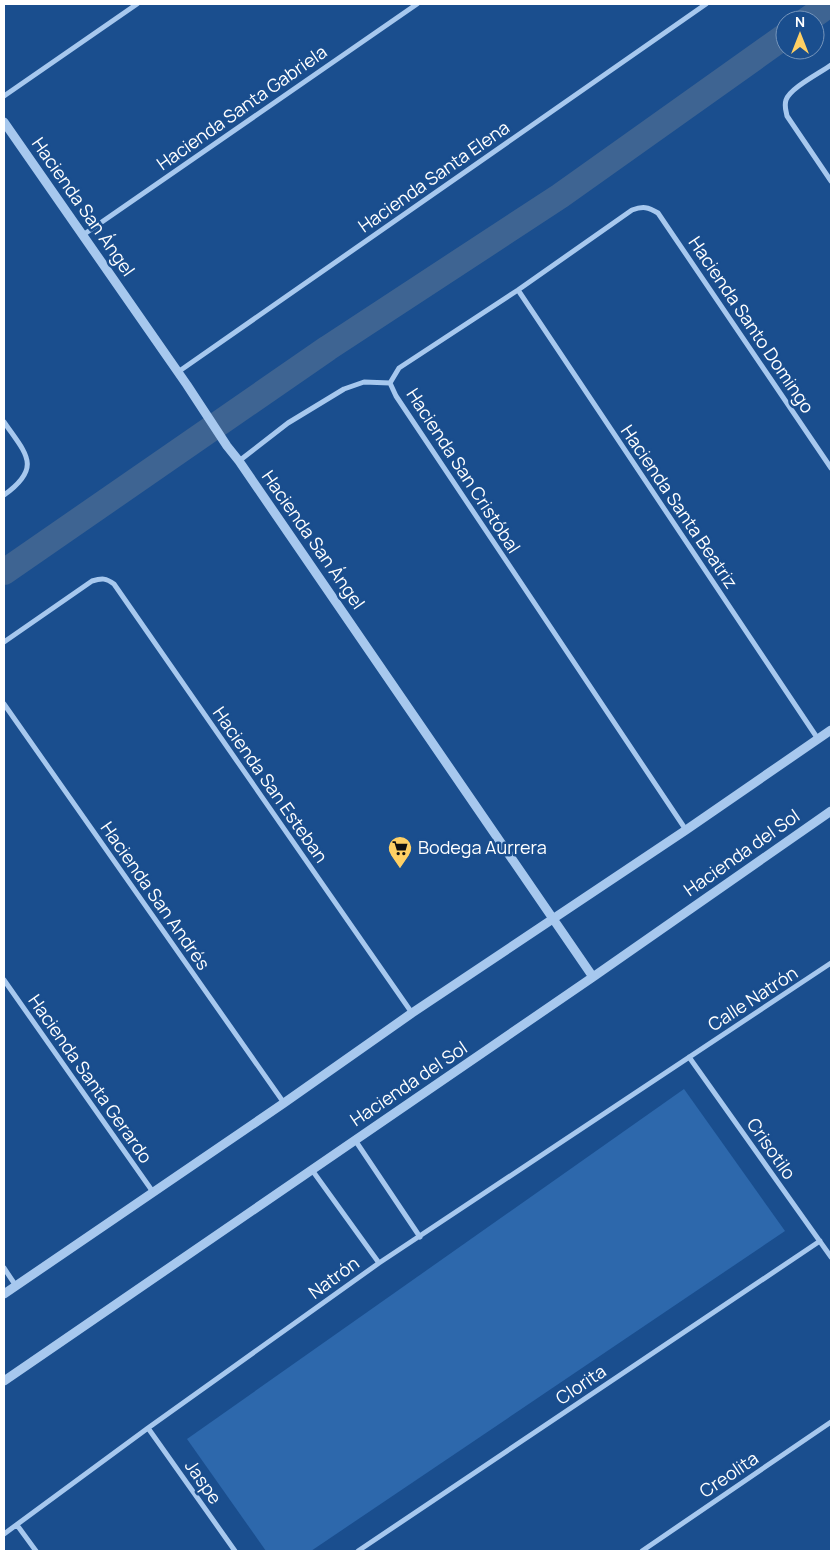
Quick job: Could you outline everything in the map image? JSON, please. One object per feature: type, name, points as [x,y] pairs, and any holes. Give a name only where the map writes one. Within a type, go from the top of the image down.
[{"type":"street","points":[[4,96],[137,4]]},
{"type":"street","name":"Hacienda Santa Gabriela","points":[[83,235],[417,4]]},
{"type":"street","name":"Hacienda Santa Elena","points":[[178,372],[706,4]]},
{"type":"street","points":[[831,65],[792,91],[786,98],[784,106],[787,116],[831,182]]},
{"type":"street","name":"Hacienda San Ángel","points":[[4,122],[178,372],[593,978]]},
{"type":"street","name":"Hacienda San Cristóbal","points":[[642,207],[632,210],[518,290],[399,368],[390,383],[396,396],[686,830]]},
{"type":"street","name":"Hacienda Santo Domingo","points":[[642,207],[649,208],[658,213],[831,468]]},
{"type":"street","name":"Hacienda Santa Beatriz","points":[[518,290],[818,739]]},
{"type":"street","points":[[239,461],[288,423],[344,389],[364,382],[390,383]]},
{"type":"street","points":[[4,422],[24,450],[27,462],[26,473],[18,485],[4,495]]},
{"type":"street","name":"Hacienda San Esteban","points":[[4,642],[92,581],[106,578],[114,584],[412,1013]]},
{"type":"street","name":"Hacienda San Andrés","points":[[4,704],[284,1103]]},
{"type":"street","points":[[4,1294],[154,1193],[412,1013],[686,830],[831,730]]},
{"type":"street","name":"Hacienda del Sol","points":[[4,1381],[593,978],[831,811]]},
{"type":"street","name":"Calle Natrón","points":[[689,1057],[831,963]]},
{"type":"street","name":"Hacienda Santa Gerardo","points":[[4,980],[154,1193]]},
{"type":"street","name":"Natrón","points":[[4,1534],[148,1428],[379,1264],[689,1057]]},
{"type":"street","name":"Crisotilo","points":[[689,1057],[831,1257]]},
{"type":"street","points":[[355,1140],[420,1237]]},
{"type":"street","points":[[312,1170],[379,1264]]},
{"type":"street","name":"Clorita","points":[[358,1551],[820,1241]]},
{"type":"street","points":[[4,1268],[16,1286]]},
{"type":"street","name":"Creolita","points":[[642,1551],[831,1422]]},
{"type":"street","name":"Jaspe","points":[[148,1428],[235,1551]]},
{"type":"street","points":[[17,1525],[36,1551]]},
{"type":"shaded area","points":[[684,1089],[785,1231],[311,1551],[266,1551],[187,1439]]},
{"type":"waterway","points":[[821,10],[830,4]]},
{"type":"waterway","points":[[4,572],[328,348],[560,196],[775,43]]},
{"type":"place","name":"Bodega Aurrera","points":[[400,869]]}]
